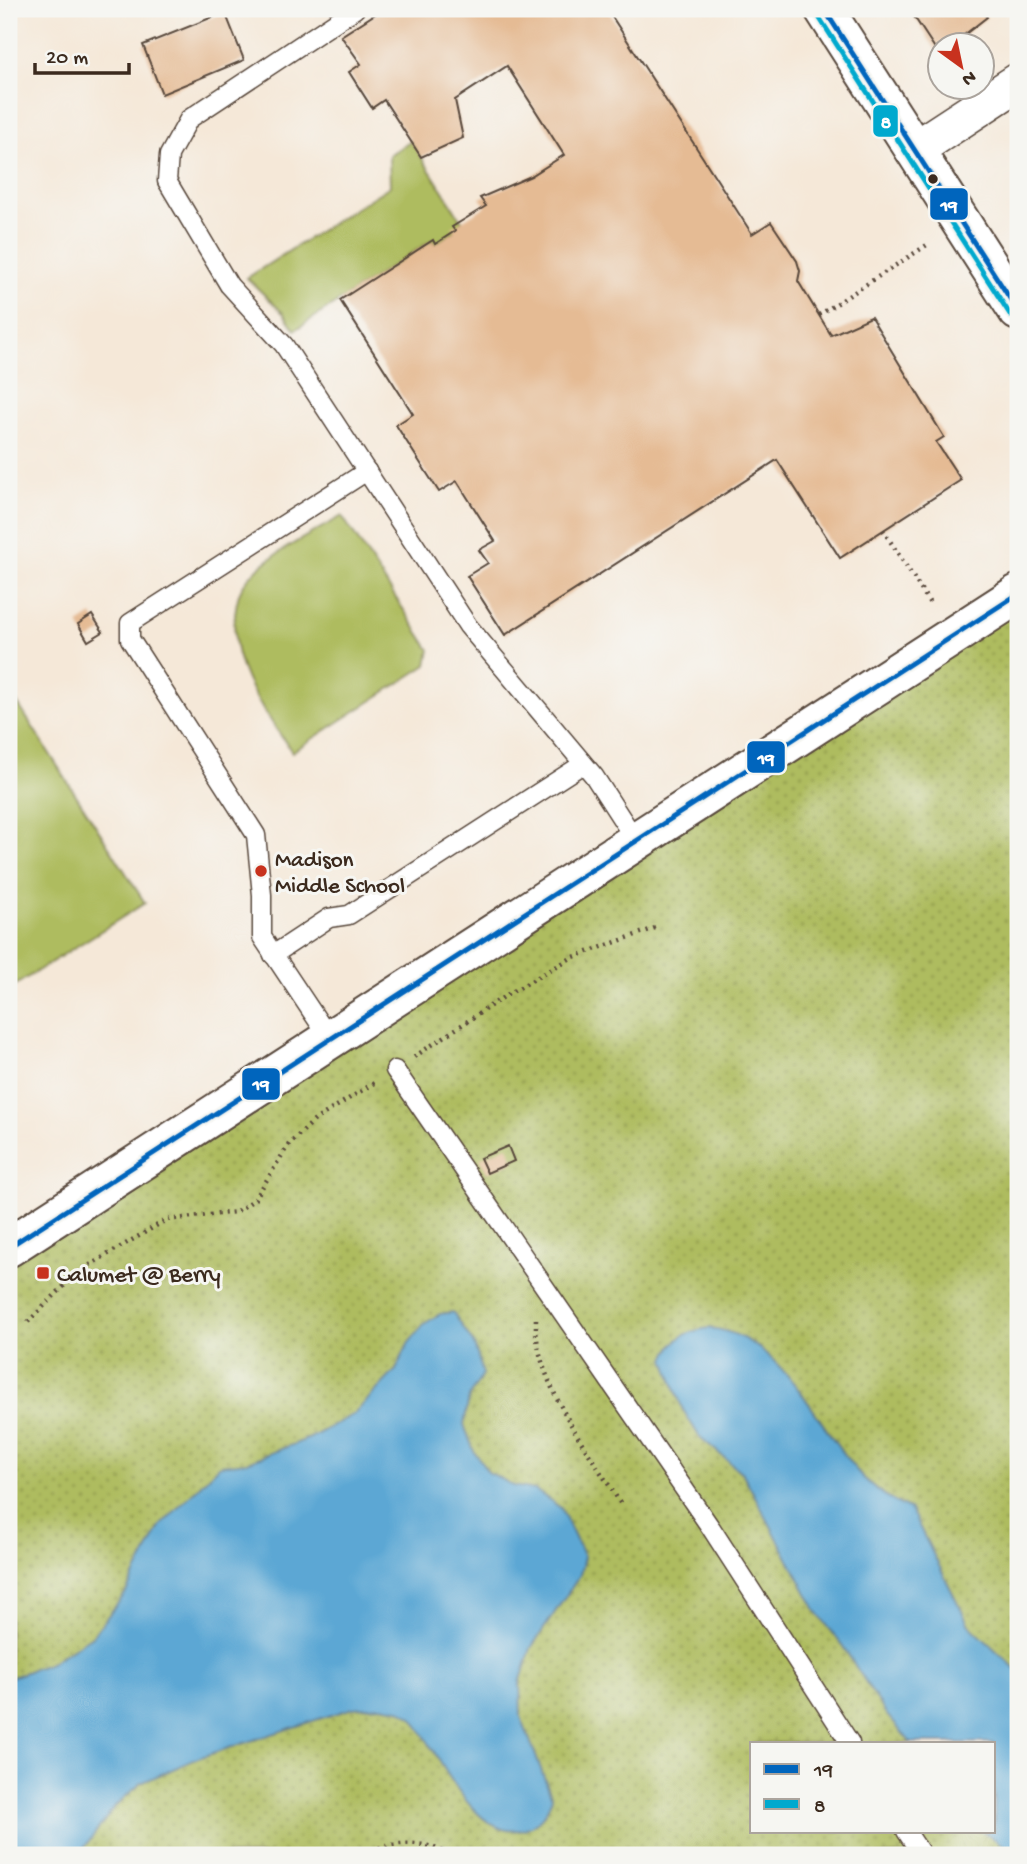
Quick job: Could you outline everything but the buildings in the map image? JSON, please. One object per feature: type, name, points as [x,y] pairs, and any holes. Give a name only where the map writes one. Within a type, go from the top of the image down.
[{"type":"main road","points":[[824,9],[1018,311]]},
{"type":"main road","points":[[9,1247],[1018,594]]},
{"type":"street","points":[[914,150],[1018,82]]},
{"type":"lane","points":[[355,9],[189,119],[177,137],[166,171],[172,193],[229,285],[284,345],[484,648],[583,764],[636,841]]},
{"type":"lane","points":[[330,1039],[262,937],[262,895],[256,835],[130,639],[130,623],[367,471]]},
{"type":"lane","points":[[274,955],[329,918],[349,915],[583,764]]},
{"type":"lane","points":[[394,1070],[711,1528],[849,1742]]},
{"type":"lane","points":[[907,1832],[922,1855]]},
{"type":"path","points":[[819,315],[927,245]]},
{"type":"path","points":[[883,530],[931,605]]},
{"type":"path","points":[[28,1322],[78,1272],[166,1220],[236,1212],[255,1199],[289,1144],[316,1119],[505,996],[571,958],[658,927]]},
{"type":"path","points":[[546,1286],[535,1321],[542,1360],[556,1397],[622,1506]]},
{"type":"path","points":[[359,1855],[408,1842],[440,1850],[448,1855]]},
{"type":"green space","points":[[411,141],[462,221],[455,231],[435,244],[432,240],[295,330],[284,314],[247,278],[390,186],[389,155]]},
{"type":"green space","points":[[342,516],[430,650],[427,665],[292,752],[260,704],[243,671],[235,634],[237,603],[244,584],[263,564]]},
{"type":"green space","points":[[1018,594],[1018,1855],[9,1855],[9,1246]]},
{"type":"green space","points":[[9,690],[145,903],[9,989]]},
{"type":"water","points":[[453,1312],[474,1344],[483,1374],[469,1397],[464,1425],[474,1451],[488,1472],[514,1486],[535,1490],[561,1508],[584,1557],[580,1575],[531,1648],[520,1683],[521,1717],[552,1798],[542,1817],[524,1829],[506,1830],[489,1822],[473,1809],[459,1791],[412,1717],[399,1709],[381,1706],[353,1708],[198,1758],[141,1783],[115,1806],[79,1855],[9,1855],[9,1678],[50,1663],[92,1636],[125,1594],[161,1525],[220,1465],[247,1462],[310,1438],[354,1414],[396,1370],[408,1344],[424,1324],[440,1314]]},
{"type":"water","points":[[709,1328],[734,1334],[757,1347],[777,1364],[859,1473],[883,1494],[911,1510],[969,1625],[1018,1671],[1018,1851],[984,1832],[996,1832],[996,1742],[910,1742],[886,1714],[842,1645],[817,1612],[743,1474],[699,1436],[682,1408],[665,1359],[677,1341],[694,1331]]},
{"type":"transit line","name":"19","points":[[824,9],[1018,311]]},
{"type":"transit line","name":"8","points":[[817,14],[1011,316]]},
{"type":"transit line","name":"19","points":[[9,1247],[1018,594]]},
{"type":"place","name":"Madison Middle School","points":[[261,871]]},
{"type":"place","name":"Calumet @ Berry","points":[[43,1273]]}]
